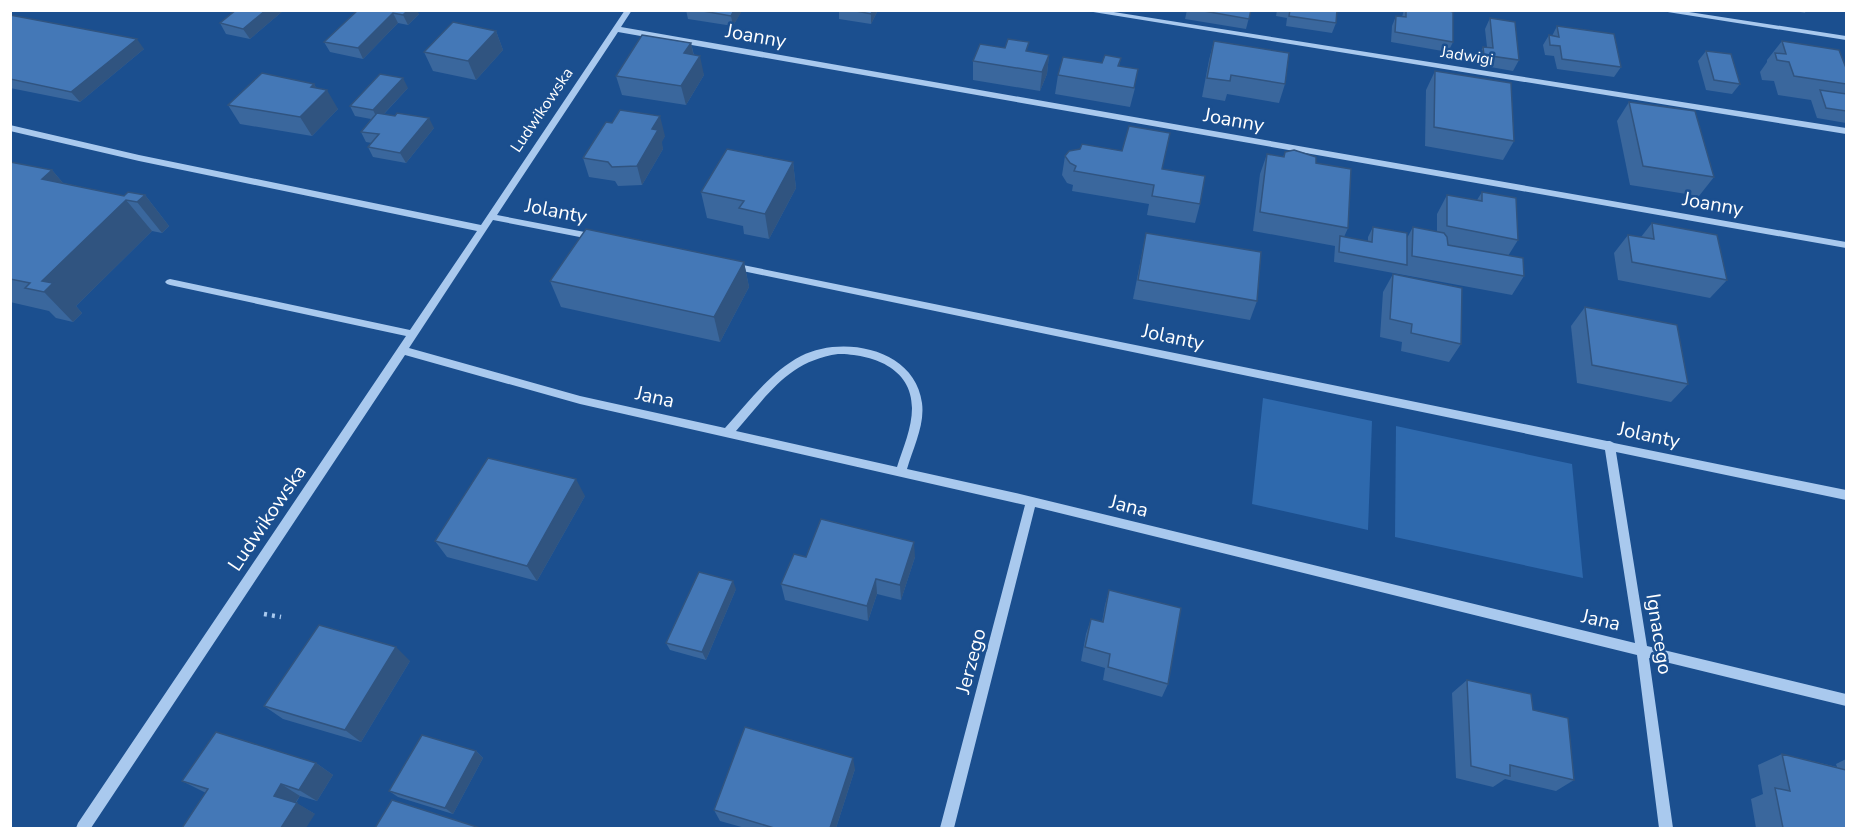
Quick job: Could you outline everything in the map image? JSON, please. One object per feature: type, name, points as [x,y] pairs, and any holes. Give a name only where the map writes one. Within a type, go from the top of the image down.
[{"type":"street","name":"Ludwikowska","points":[[84,828],[629,10]]},
{"type":"street","name":"Jadwigi","points":[[1084,10],[1846,131]]},
{"type":"street","points":[[1658,10],[1846,38]]},
{"type":"street","name":"Joanny","points":[[617,29],[1846,244]]},
{"type":"street","points":[[10,128],[139,158],[484,229]]},
{"type":"street","name":"Jolanty","points":[[492,217],[612,241]]},
{"type":"street","name":"Jolanty","points":[[717,262],[1846,495]]},
{"type":"street","points":[[170,282],[412,334]]},
{"type":"street","name":"Jana","points":[[402,350],[580,400],[1031,502],[1846,700]]},
{"type":"street","points":[[727,433],[784,372],[807,357],[834,350],[862,351],[888,360],[907,377],[917,399],[915,422],[900,473]]},
{"type":"street","name":"Ignacego","points":[[1610,445],[1642,650],[1666,828]]},
{"type":"street","name":"Jerzego","points":[[947,828],[1031,502]]},
{"type":"shaded area","points":[[1263,398],[1372,421],[1368,530],[1252,504]]},
{"type":"shaded area","points":[[1396,426],[1572,464],[1583,578],[1395,537]]},
{"type":"building","points":[[236,10],[266,10],[243,29],[220,23]]},
{"type":"building","points":[[358,10],[408,10],[403,15],[393,13],[358,48],[324,42]]},
{"type":"building","points":[[697,10],[734,10],[731,16]]},
{"type":"building","points":[[851,10],[873,10],[871,14]]},
{"type":"building","points":[[1198,10],[1251,10],[1249,19]]},
{"type":"building","points":[[1290,10],[1337,10],[1336,23],[1289,16]]},
{"type":"building","points":[[1406,10],[1453,12],[1453,42],[1395,32],[1396,16],[1406,17]]},
{"type":"building","points":[[10,15],[137,39],[71,92],[10,79]]},
{"type":"building","points":[[1490,18],[1515,22],[1519,60],[1484,55],[1483,47],[1493,48]]},
{"type":"building","points":[[453,22],[496,31],[468,61],[424,52]]},
{"type":"building","points":[[1557,26],[1614,34],[1621,67],[1562,59],[1560,46],[1550,45],[1549,35],[1559,37]]},
{"type":"building","points":[[642,35],[691,43],[684,53],[700,56],[681,86],[616,76]]},
{"type":"building","points":[[1008,39],[1029,42],[1026,51],[1049,55],[1042,72],[973,61],[980,44],[1005,48]]},
{"type":"building","points":[[1214,41],[1289,53],[1285,84],[1231,75],[1230,81],[1207,78]]},
{"type":"building","points":[[1782,41],[1839,50],[1846,68],[1846,84],[1794,76],[1789,62],[1777,60],[1775,53],[1786,54]]},
{"type":"building","points":[[1706,51],[1731,54],[1740,84],[1714,80]]},
{"type":"building","points":[[1105,55],[1121,58],[1118,66],[1138,69],[1134,88],[1058,75],[1063,57],[1102,63]]},
{"type":"building","points":[[1435,71],[1511,83],[1514,141],[1434,127]]},
{"type":"building","points":[[262,73],[314,84],[311,87],[327,90],[300,117],[228,105]]},
{"type":"building","points":[[380,74],[403,78],[373,110],[350,106]]},
{"type":"building","points":[[1820,90],[1846,94],[1846,111],[1826,108]]},
{"type":"building","points":[[1629,102],[1695,111],[1714,177],[1643,166]]},
{"type":"building","points":[[620,110],[660,116],[652,129],[658,130],[637,166],[612,167],[608,162],[583,158],[606,122],[612,123]]},
{"type":"building","points":[[377,113],[395,116],[397,113],[429,118],[400,153],[368,147],[379,134],[361,132]]},
{"type":"building","points":[[1129,126],[1170,133],[1162,169],[1205,176],[1200,204],[1152,196],[1154,185],[1074,171],[1076,166],[1070,163],[1065,156],[1069,151],[1080,149],[1082,144],[1122,151]]},
{"type":"building","points":[[727,149],[793,162],[765,214],[739,208],[744,201],[701,192]]},
{"type":"building","points":[[1294,150],[1316,157],[1316,163],[1351,169],[1348,228],[1260,212],[1267,154],[1284,157],[1285,152]]},
{"type":"building","points":[[10,162],[52,170],[42,179],[124,196],[128,192],[145,195],[137,202],[126,200],[42,281],[53,283],[44,292],[25,288],[30,283],[10,279]]},
{"type":"building","points":[[1482,192],[1516,198],[1518,240],[1447,226],[1447,195],[1482,201]]},
{"type":"building","points":[[1652,223],[1717,235],[1727,280],[1632,262],[1628,235],[1654,239]]},
{"type":"building","points":[[1373,227],[1407,233],[1407,265],[1339,252],[1340,236],[1372,242]]},
{"type":"building","points":[[1413,227],[1444,233],[1448,245],[1523,258],[1524,276],[1412,256]]},
{"type":"building","points":[[586,229],[744,262],[714,317],[550,281]]},
{"type":"building","points":[[1146,233],[1261,252],[1257,301],[1138,280]]},
{"type":"building","points":[[1393,274],[1462,288],[1461,344],[1411,333],[1412,324],[1390,319]]},
{"type":"building","points":[[1585,307],[1677,325],[1688,384],[1592,365]]},
{"type":"building","points":[[488,458],[576,479],[527,566],[435,541]]},
{"type":"building","points":[[821,519],[914,542],[900,585],[876,579],[867,606],[781,584],[794,554],[806,557]]},
{"type":"building","points":[[699,572],[733,581],[702,652],[666,643]]},
{"type":"building","points":[[1109,590],[1181,608],[1168,684],[1108,667],[1110,654],[1085,647],[1091,619],[1103,622]]},
{"type":"building","points":[[319,625],[396,647],[345,730],[264,706]]},
{"type":"building","points":[[1467,680],[1531,694],[1533,710],[1568,718],[1574,780],[1510,765],[1510,776],[1471,766]]},
{"type":"building","points":[[745,727],[853,758],[830,828],[774,828],[714,810]]},
{"type":"building","points":[[216,732],[316,763],[299,790],[281,784],[274,796],[297,803],[281,828],[182,828],[208,789],[182,781]]},
{"type":"building","points":[[422,735],[476,751],[445,808],[389,791]]},
{"type":"building","points":[[1782,754],[1846,770],[1846,828],[1783,828],[1775,788],[1790,791]]},
{"type":"building","points":[[392,800],[480,828],[375,828]]}]
